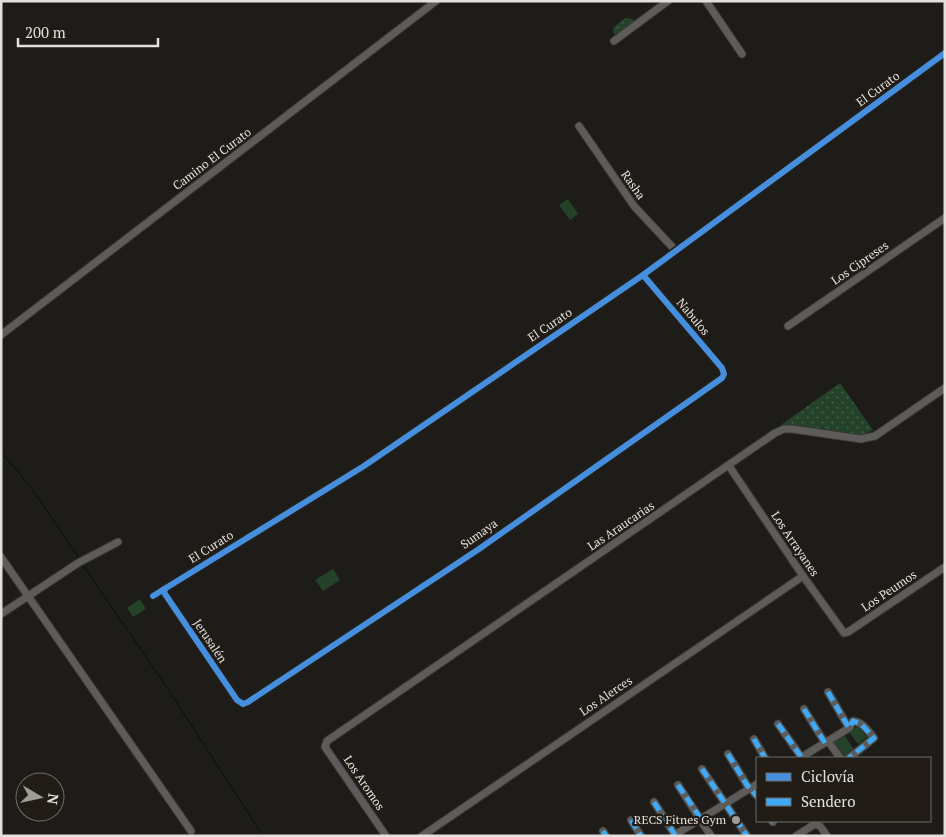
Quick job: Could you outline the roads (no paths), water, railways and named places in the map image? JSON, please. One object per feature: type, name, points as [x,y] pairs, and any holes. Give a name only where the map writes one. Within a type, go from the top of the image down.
[{"type":"street","name":"Camino El Curato","points":[[1,335],[436,1]]},
{"type":"street","points":[[614,41],[668,1]]},
{"type":"street","points":[[706,1],[742,54]]},
{"type":"street","name":"El Curato","points":[[153,596],[364,466],[643,275],[945,54]]},
{"type":"street","name":"Rasha","points":[[579,126],[634,206],[676,251]]},
{"type":"street","name":"Los Cipreses","points":[[788,326],[945,218]]},
{"type":"street","name":"Nabulos","points":[[643,275],[722,368],[724,374]]},
{"type":"street","name":"Sumaya","points":[[241,703],[248,702],[479,549],[720,380],[724,374]]},
{"type":"street","name":"Las Araucarias","points":[[325,743],[784,429],[861,439],[875,436],[945,388]]},
{"type":"street","name":"Los Arrayanes","points":[[729,466],[803,576],[842,632],[845,633]]},
{"type":"street","points":[[1,614],[81,561],[118,542]]},
{"type":"street","points":[[1,557],[191,831]]},
{"type":"street","name":"Los Peumos","points":[[845,633],[945,567]]},
{"type":"street","name":"Los Alerces","points":[[422,836],[803,576]]},
{"type":"street","name":"Jerusalén","points":[[164,589],[165,594],[237,700],[241,703]]},
{"type":"street","points":[[828,692],[850,728]]},
{"type":"street","points":[[804,709],[826,742],[839,757]]},
{"type":"street","points":[[803,757],[850,728],[853,721],[859,722],[874,738],[851,757]]},
{"type":"street","points":[[778,724],[800,757]]},
{"type":"street","points":[[754,739],[764,757]]},
{"type":"street","name":"Los Aromos","points":[[325,743],[386,836]]},
{"type":"street","points":[[654,802],[674,835],[754,786],[728,754]]},
{"type":"street","points":[[702,770],[747,836]]},
{"type":"street","points":[[678,785],[711,836]]},
{"type":"street","points":[[631,820],[641,836]]},
{"type":"street","points":[[796,836],[815,824],[820,826],[827,836]]},
{"type":"waterway","points":[[1,452],[32,489],[79,558]]},
{"type":"waterway","points":[[82,564],[168,689],[263,836]]},
{"type":"place","name":"RECS Fitnes Gym","points":[[736,820]]}]
